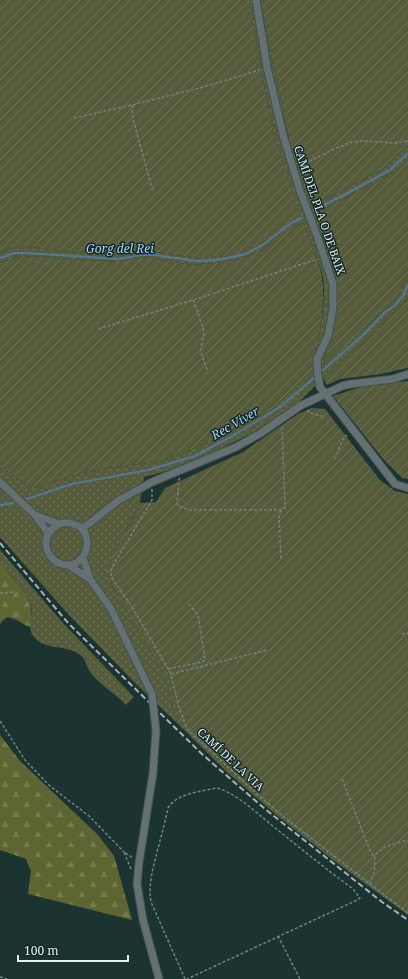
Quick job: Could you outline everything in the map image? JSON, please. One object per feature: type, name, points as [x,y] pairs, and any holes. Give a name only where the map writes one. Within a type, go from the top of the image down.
[{"type":"street","name":"CAMÍ DEL PLA O DE BAIX","points":[[256,0],[267,67],[283,135],[299,188],[333,284],[333,308],[328,336],[317,359],[318,376],[323,390]]},
{"type":"street","points":[[82,529],[119,500],[152,482],[236,447],[261,433],[323,390],[351,384],[393,379],[408,374]]},
{"type":"street","points":[[323,390],[395,484],[408,488]]},
{"type":"street","points":[[0,482],[35,515],[48,534]]},
{"type":"street","points":[[35,515],[59,524]]},
{"type":"street","points":[[68,565],[76,563],[83,557],[88,543],[82,529],[75,524],[67,523],[59,524],[48,534],[46,542],[47,551],[52,558],[59,563],[68,565],[90,579]]},
{"type":"street","points":[[83,557],[90,579],[111,609],[152,694],[156,731],[153,773],[137,884],[143,920],[159,979]]},
{"type":"path","points":[[74,118],[207,86],[267,67]]},
{"type":"path","points":[[132,105],[133,119],[153,192]]},
{"type":"path","points":[[293,169],[336,148],[352,142],[364,141],[395,143],[408,141]]},
{"type":"path","points":[[98,329],[324,258]]},
{"type":"path","points":[[193,300],[204,333],[201,349],[208,372]]},
{"type":"path","points":[[307,410],[310,413],[325,417]]},
{"type":"path","points":[[281,558],[280,517],[281,510],[285,508],[282,426]]},
{"type":"path","points":[[335,459],[342,441],[352,429]]},
{"type":"path","points":[[181,477],[179,480],[177,504],[188,510],[281,510]]},
{"type":"path","name":"CAMÍ DE LA VIA","points":[[152,482],[152,500],[112,567],[111,574],[113,580],[130,605],[171,674],[179,707],[187,729],[257,794],[303,833],[408,913]]},
{"type":"path","points":[[0,593],[15,592]]},
{"type":"path","points":[[168,670],[205,660],[198,615],[189,604]]},
{"type":"path","points":[[402,634],[408,633]]},
{"type":"path","points":[[171,674],[267,650]]},
{"type":"path","points":[[0,721],[25,760],[50,786],[89,816],[124,852]]},
{"type":"path","points":[[342,779],[371,852],[375,857]]},
{"type":"path","points":[[216,788],[226,790],[248,806],[353,889],[360,898],[186,979],[153,907],[150,896],[150,887],[168,808],[171,803],[179,797],[216,788]]},
{"type":"path","points":[[370,884],[374,873],[375,857],[377,854],[396,843],[408,840]]},
{"type":"path","points":[[278,936],[300,979]]},
{"type":"path","points":[[0,977],[6,979]]},
{"type":"green space","points":[[0,0],[249,0],[266,96],[277,144],[301,215],[261,243],[235,254],[199,258],[150,252],[118,255],[71,252],[20,246],[0,252]]},
{"type":"green space","points":[[249,0],[260,0],[292,152],[310,207],[386,167],[408,146],[408,158],[392,173],[313,215],[332,260],[337,288],[331,334],[324,362],[377,318],[397,298],[408,274],[408,299],[387,319],[378,331],[334,367],[294,407],[256,431],[202,458],[144,477],[140,503],[126,529],[110,582],[160,668],[167,685],[177,723],[138,686],[69,615],[0,537],[0,463],[7,471],[33,488],[82,473],[162,461],[219,438],[267,413],[313,371],[324,301],[322,271],[317,257],[303,222],[287,231],[262,250],[246,257],[226,262],[191,265],[139,257],[118,262],[26,256],[0,263],[0,252],[20,246],[71,252],[118,255],[150,252],[199,258],[287,224],[300,215],[277,144],[266,96]]},
{"type":"green space","points":[[260,0],[408,0],[408,146],[386,167],[310,207],[292,152]]},
{"type":"green space","points":[[408,158],[408,274],[397,298],[377,318],[324,363],[331,334],[337,288],[332,260],[313,215],[392,173]]},
{"type":"green space","points":[[303,222],[319,264],[323,290],[321,324],[313,371],[267,413],[219,438],[162,461],[82,473],[33,488],[7,471],[0,463],[0,263],[26,256],[118,262],[139,257],[191,265],[226,262],[246,257],[262,250],[287,231]]},
{"type":"green space","points":[[408,299],[408,368],[381,374],[340,379],[327,385],[323,378],[334,367],[378,331],[387,319]]},
{"type":"green space","points":[[408,381],[408,479],[402,478],[384,460],[333,396],[367,385]]},
{"type":"green space","points":[[312,408],[325,409],[380,480],[395,491],[408,494],[408,915],[333,860],[274,813],[227,772],[177,723],[167,685],[160,668],[110,582],[107,570],[115,549],[140,503],[156,502],[165,488],[243,452],[298,414]]},
{"type":"green space","points":[[0,550],[63,623],[134,697],[126,705],[94,677],[85,660],[81,656],[68,649],[44,644],[34,637],[30,626],[32,613],[31,605],[21,589],[0,563]]},
{"type":"green space","points":[[0,563],[27,596],[31,609],[31,627],[8,617],[0,624]]},
{"type":"green space","points":[[0,735],[20,761],[98,835],[114,856],[132,920],[28,894],[31,871],[26,859],[0,850]]},
{"type":"waterway","name":"Gorg del Rei","points":[[314,210],[390,170],[408,153]]},
{"type":"waterway","name":"Gorg del Rei","points":[[0,258],[14,253],[26,253],[119,259],[142,255],[155,255],[196,261],[217,260],[246,254],[264,244],[291,223],[302,218]]},
{"type":"waterway","name":"Rec Viver","points":[[320,373],[362,336],[385,312],[394,306],[403,296],[408,285]]},
{"type":"waterway","name":"Rec Viver","points":[[27,499],[72,484],[148,470],[195,456],[234,435],[280,407],[315,377]]},
{"type":"waterway","name":"Rec Viver","points":[[0,505],[13,503]]},
{"type":"railway","points":[[0,543],[69,624],[203,755],[265,809],[382,902],[408,920]]}]
